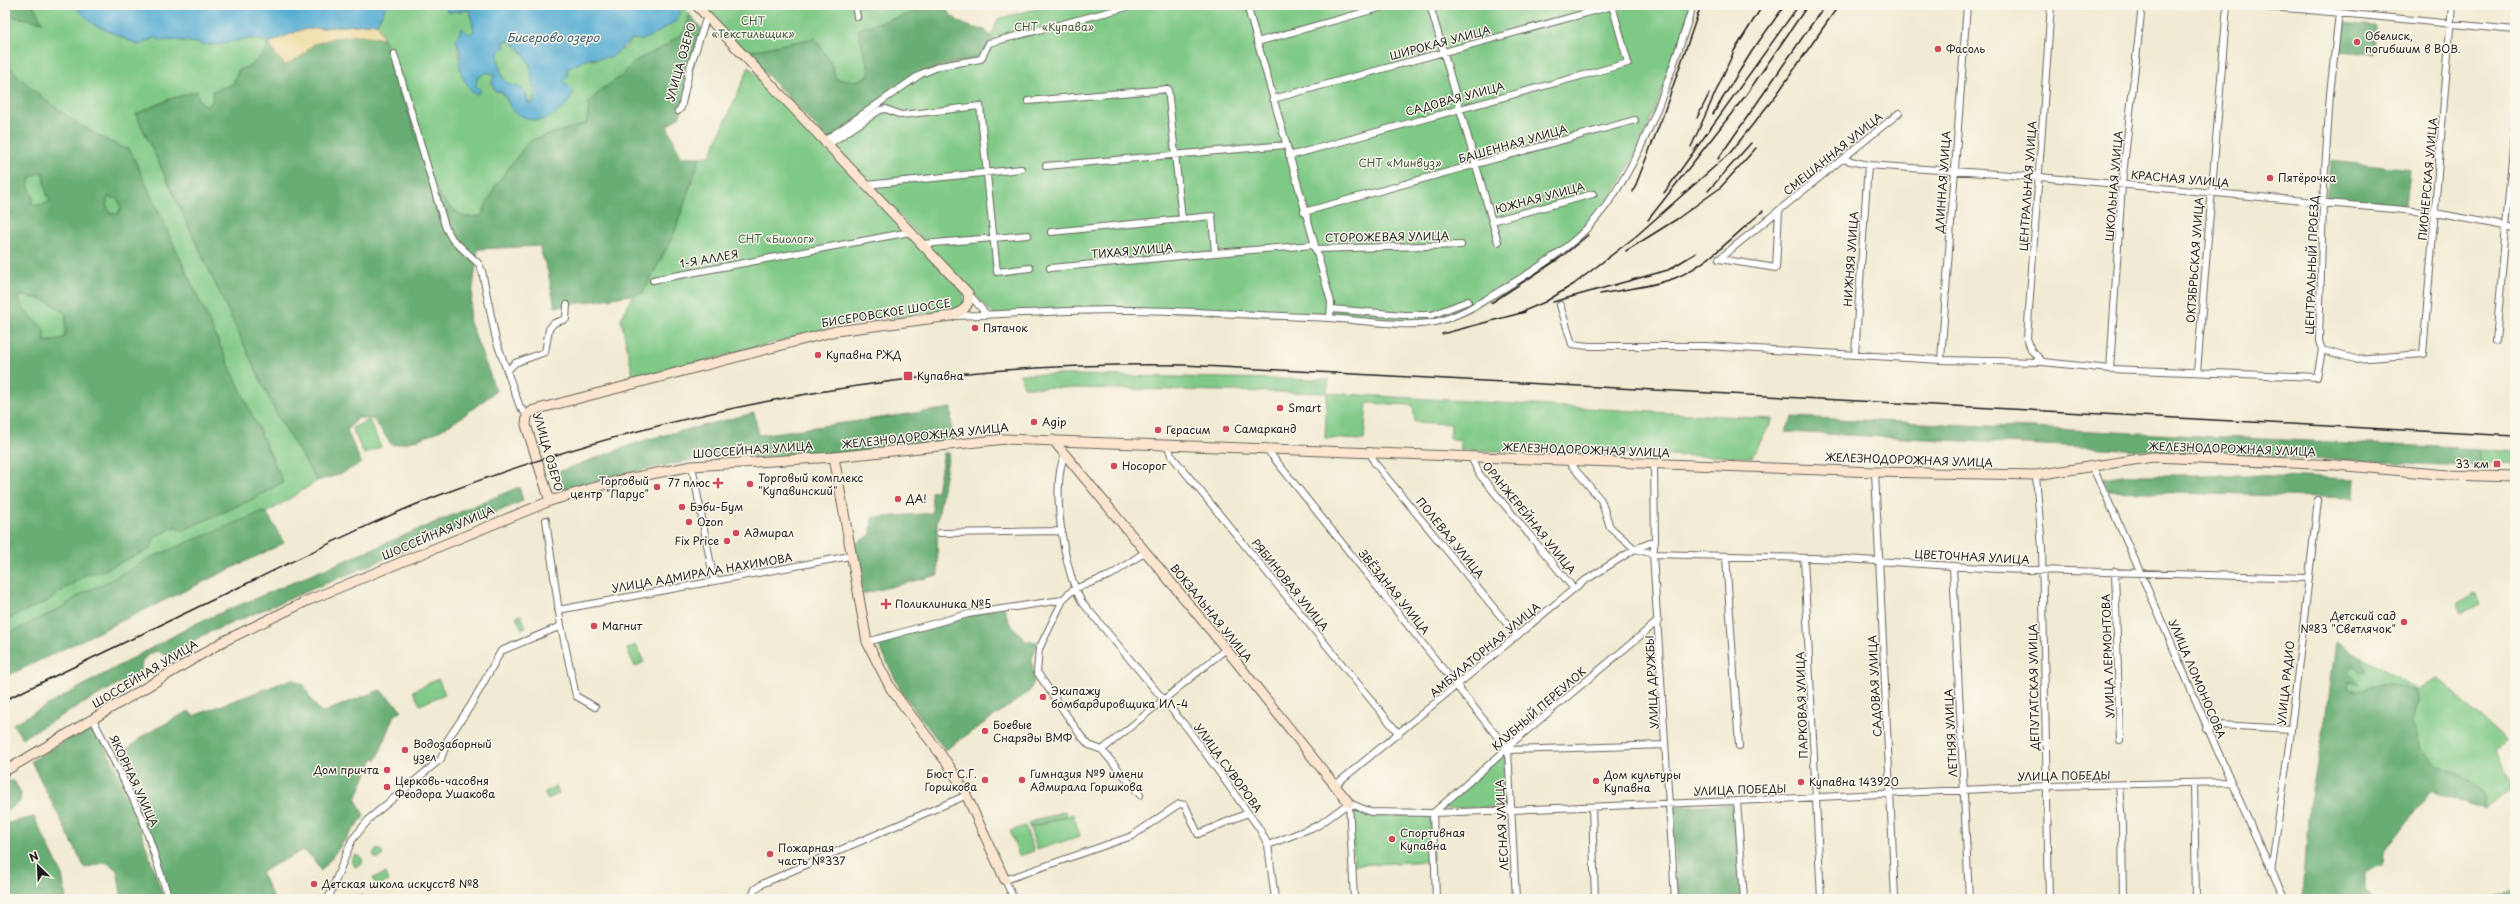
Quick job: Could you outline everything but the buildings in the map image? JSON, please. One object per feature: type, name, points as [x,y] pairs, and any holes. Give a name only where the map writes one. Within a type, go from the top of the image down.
[{"type":"main road","name":"БИСЕРОВСКОЕ ШОССЕ","points":[[527,415],[540,408],[836,331],[951,316],[962,312],[967,307],[968,292],[706,19],[696,5]]},
{"type":"main road","name":"УЛИЦА ОЗЕРО","points":[[527,415],[526,426],[550,501]]},
{"type":"main road","name":"ЖЕЛЕЗНОДОРОЖНАЯ УЛИЦА","points":[[834,457],[991,440],[1053,440],[1168,446],[1265,447],[1568,461],[1875,472],[2036,475],[2153,457],[2336,465],[2448,475],[2515,477]]},
{"type":"main road","name":"ВОКЗАЛЬНАЯ УЛИЦА","points":[[1053,440],[1226,649],[1349,803]]},
{"type":"main road","name":"ШОССЕЙНАЯ УЛИЦА","points":[[5,771],[180,666],[281,613],[550,501],[634,477],[692,466],[834,457]]},
{"type":"main road","points":[[834,457],[850,556],[867,642],[891,689],[948,764],[967,795],[1005,880]]},
{"type":"street","points":[[855,5],[857,16]]},
{"type":"street","points":[[826,143],[921,74],[940,66],[981,60],[989,43],[1135,5]]},
{"type":"street","points":[[1247,5],[1331,309],[1330,317]]},
{"type":"street","points":[[1257,42],[1390,5]]},
{"type":"street","points":[[1430,5],[1498,242]]},
{"type":"street","points":[[951,316],[1134,310],[1330,317],[1403,323],[1434,322],[1478,305],[1526,275],[1579,236],[1604,208],[1628,169],[1653,118],[1675,63],[1693,5]]},
{"type":"street","name":"ДЛИННАЯ УЛИЦА","points":[[1941,360],[1961,68],[1967,5]]},
{"type":"street","name":"ЦЕНТРАЛЬНАЯ УЛИЦА","points":[[2043,362],[2031,350],[2027,338],[2051,5]]},
{"type":"street","name":"ШКОЛЬНАЯ УЛИЦА","points":[[2110,369],[2122,184],[2142,5]]},
{"type":"street","name":"ОКТЯБРЬСКАЯ УЛИЦА","points":[[2197,372],[2210,191],[2227,5]]},
{"type":"street","points":[[2232,5],[2339,13],[2515,30]]},
{"type":"street","name":"ПИОНЕРСКАЯ УЛИЦА","points":[[2322,350],[2355,359],[2422,354],[2452,5]]},
{"type":"street","name":"ШИРОКАЯ УЛИЦА","points":[[1273,99],[1612,6]]},
{"type":"street","name":"САДОВАЯ УЛИЦА","points":[[1288,156],[1628,63],[1612,6]]},
{"type":"street","name":"ЦЕНТРАЛЬНЫЙ ПРОЕЗД","points":[[2322,350],[2319,341],[2323,202],[2330,94],[2339,13]]},
{"type":"street","name":"УЛИЦА ОЗЕРО","points":[[678,111],[681,108],[692,60],[706,19]]},
{"type":"street","name":"УЛИЦА ОЗЕРО","points":[[394,54],[445,226],[452,239],[479,264],[482,271],[496,340],[520,407],[527,415]]},
{"type":"street","points":[[1953,68],[1961,68]]},
{"type":"street","points":[[1028,100],[1168,89],[1182,218]]},
{"type":"street","points":[[826,143],[880,110],[886,110],[901,115],[980,106],[997,272],[1030,268]]},
{"type":"street","name":"СМЕШАННАЯ УЛИЦА","points":[[1779,210],[1776,268],[1719,259],[1779,210],[1899,113]]},
{"type":"street","name":"БАШЕННАЯ УЛИЦА","points":[[1304,212],[1635,120]]},
{"type":"street","points":[[2496,341],[2515,124]]},
{"type":"street","points":[[1046,166],[1286,146]]},
{"type":"street","name":"КРАСНАЯ УЛИЦА","points":[[1842,159],[1868,165],[2039,177],[2323,202],[2435,214],[2515,228]]},
{"type":"street","name":"НИЖНЯЯ УЛИЦА","points":[[1854,355],[1868,165]]},
{"type":"street","points":[[866,185],[1021,169]]},
{"type":"street","name":"ЮЖНАЯ УЛИЦА","points":[[1492,221],[1593,194]]},
{"type":"street","points":[[1051,232],[1212,216],[1215,253]]},
{"type":"street","name":"1-Я АЛЛЕЯ","points":[[653,280],[910,232]]},
{"type":"street","points":[[922,244],[1028,235]]},
{"type":"street","name":"СТОРОЖЕВАЯ УЛИЦА","points":[[1215,253],[1314,247],[1461,245]]},
{"type":"street","name":"ТИХАЯ УЛИЦА","points":[[1050,268],[1215,253]]},
{"type":"street","points":[[968,292],[987,315]]},
{"type":"street","points":[[1331,309],[1404,315],[1432,315],[1468,301]]},
{"type":"street","points":[[507,372],[515,363],[545,352],[549,329],[554,323],[566,319],[567,305]]},
{"type":"street","points":[[1560,305],[1572,344],[1706,346],[1941,360],[2043,362],[2110,369],[2317,377],[2322,350]]},
{"type":"street","name":"РЯБИНОВАЯ УЛИЦА","points":[[1168,446],[1171,455],[1399,734]]},
{"type":"street","name":"ЗВЁЗДНАЯ УЛИЦА","points":[[1265,447],[1507,749]]},
{"type":"street","name":"ПОЛЕВАЯ УЛИЦА","points":[[1370,451],[1374,462],[1517,636]]},
{"type":"street","name":"УЛИЦА СУВОРОВА","points":[[1065,454],[1061,462],[1060,485],[1062,531],[1065,562],[1074,589],[1082,602],[1188,729],[1248,813],[1268,845]]},
{"type":"street","name":"ОРАНЖЕРЕЙНАЯ УЛИЦА","points":[[1471,457],[1480,475],[1574,589]]},
{"type":"street","points":[[1568,461],[1601,500],[1610,527],[1635,549]]},
{"type":"street","name":"УЛИЦА ДРУЖБЫ","points":[[1654,464],[1655,541],[1653,554],[1675,899]]},
{"type":"street","points":[[692,466],[714,581]]},
{"type":"street","name":"УЛИЦА ЛОМОНОСОВА","points":[[2092,466],[2140,572],[2230,782],[2285,899]]},
{"type":"street","name":"САДОВАЯ УЛИЦА","points":[[1875,472],[1894,899]]},
{"type":"street","name":"ДЕПУТАТСКАЯ УЛИЦА","points":[[2036,475],[2042,570],[2049,899]]},
{"type":"street","name":"УЛИЦА РАДИО","points":[[2271,872],[2291,729],[2318,500]]},
{"type":"street","points":[[546,520],[558,610],[576,696],[595,707]]},
{"type":"street","points":[[940,533],[1062,531]]},
{"type":"street","name":"АМБУЛАТОРНАЯ УЛИЦА","points":[[1334,786],[1574,589],[1605,566],[1635,549],[1655,541]]},
{"type":"street","name":"ЦВЕТОЧНАЯ УЛИЦА","points":[[1635,549],[1653,554],[1879,561],[1953,567],[2308,578]]},
{"type":"street","points":[[1140,795],[1102,750],[1089,745],[1081,736],[1037,672],[1040,649],[1062,600],[1074,589],[1111,575],[1145,552]]},
{"type":"street","name":"УЛИЦА АДМИРАЛА НАХИМОВА","points":[[558,610],[850,556]]},
{"type":"street","points":[[1726,557],[1739,746]]},
{"type":"street","name":"ПАРКОВАЯ УЛИЦА","points":[[1804,558],[1821,899]]},
{"type":"street","name":"ЛЕТНЯЯ УЛИЦА","points":[[1953,567],[1969,899]]},
{"type":"street","name":"УЛИЦА ЛЕРМОНТОВА","points":[[2115,571],[2120,740]]},
{"type":"street","points":[[867,642],[968,614],[1062,600]]},
{"type":"street","name":"КЛУБНЫЙ ПЕРЕУЛОК","points":[[1433,813],[1658,620]]},
{"type":"street","points":[[328,899],[352,840],[371,817],[441,759],[448,739],[471,705],[501,651],[561,626]]},
{"type":"street","points":[[1102,750],[1226,649]]},
{"type":"street","name":"ЯКОРНАЯ УЛИЦА","points":[[93,719],[142,816],[168,899]]},
{"type":"street","points":[[2206,728],[2219,725],[2291,729]]},
{"type":"street","points":[[1507,749],[1665,745]]},
{"type":"street","name":"ЛЕСНАЯ УЛИЦА","points":[[1507,749],[1516,899]]},
{"type":"street","name":"УЛИЦА ПОБЕДЫ","points":[[1349,803],[1370,812],[1433,813],[1592,807],[1670,802],[1737,801],[1964,789],[2230,782]]},
{"type":"street","points":[[2194,783],[2196,899]]},
{"type":"street","points":[[2118,785],[2122,824],[2123,899]]},
{"type":"street","points":[[751,899],[755,890],[764,883],[967,795]]},
{"type":"street","points":[[1737,801],[1744,899]]},
{"type":"street","points":[[1276,899],[1268,845],[1319,825],[1349,803]]},
{"type":"street","points":[[1349,803],[1354,899]]},
{"type":"street","points":[[1014,899],[1005,880],[1132,836],[1179,804],[1185,805],[1198,834],[1248,813]]},
{"type":"street","points":[[1592,807],[1595,899]]},
{"type":"street","points":[[1433,813],[1436,899]]},
{"type":"street","points":[[356,899],[363,897],[369,899]]},
{"type":"green space","points":[[5,5],[33,5],[42,22],[5,15]]},
{"type":"green space","points":[[33,5],[74,5],[93,24],[139,45],[157,37],[161,41],[181,41],[211,45],[246,39],[261,40],[269,43],[261,57],[238,71],[233,84],[213,91],[212,102],[207,107],[199,101],[196,92],[170,99],[136,114],[277,415],[317,481],[267,513],[262,512],[85,592],[57,610],[5,635],[5,620],[46,602],[85,575],[100,572],[150,549],[155,537],[177,526],[181,531],[249,501],[283,482],[130,150],[97,135],[80,125],[31,88],[5,62],[5,15],[41,21]]},
{"type":"green space","points":[[387,5],[445,5],[448,12],[470,10],[474,30],[470,35],[462,28],[456,40],[463,75],[476,86],[477,78],[486,72],[494,75],[492,83],[502,92],[514,112],[574,92],[563,81],[567,69],[588,59],[595,60],[625,48],[632,39],[655,34],[660,29],[668,26],[677,7],[674,5],[682,5],[690,15],[684,32],[665,46],[637,60],[619,78],[601,90],[589,103],[587,123],[529,141],[496,185],[481,216],[464,217],[451,208],[434,190],[406,106],[400,97],[394,66],[377,23]]},
{"type":"green space","name":"СНТ «Текстильщик»","points":[[700,5],[939,5],[858,29],[870,75],[857,81],[836,79],[832,65],[815,38],[746,52]]},
{"type":"green space","points":[[939,5],[944,5],[947,11],[961,23],[973,28],[985,30],[991,38],[984,55],[940,66],[921,74],[827,139],[746,52],[815,38],[832,65],[836,79],[857,81],[870,75],[858,29]]},
{"type":"green space","name":"СНТ «Минвуз»","points":[[1051,5],[1693,5],[1645,134],[1620,184],[1594,221],[1563,250],[1507,288],[1459,314],[1434,322],[1134,310],[994,315],[827,139],[921,74],[984,55],[998,19]]},
{"type":"green space","points":[[690,15],[703,30],[680,116],[667,126],[681,157],[700,157],[674,234],[643,293],[555,307],[548,272],[539,246],[478,249],[469,320],[496,391],[448,426],[423,438],[409,442],[392,445],[373,419],[357,418],[347,431],[361,463],[341,474],[317,481],[277,415],[136,114],[170,99],[197,91],[199,101],[207,106],[212,102],[213,91],[233,84],[238,71],[261,57],[269,43],[277,57],[302,56],[311,46],[328,38],[365,36],[383,38],[394,66],[400,97],[406,106],[434,190],[451,208],[464,217],[481,216],[496,185],[529,141],[587,123],[589,103],[601,90],[619,78],[637,60],[665,46],[684,32]]},
{"type":"green space","points":[[2342,23],[2376,26],[2374,54],[2339,51]]},
{"type":"green space","points":[[507,40],[520,50],[530,65],[532,71],[532,83],[536,91],[532,104],[528,103],[526,93],[518,86],[512,85],[504,80],[500,70],[498,53],[504,48],[504,42]]},
{"type":"green space","points":[[5,62],[31,88],[80,125],[97,135],[130,150],[283,482],[249,501],[181,531],[177,526],[155,537],[150,549],[100,572],[85,575],[46,602],[5,620]],"holes":[[[43,172],[47,196],[51,200],[43,205],[32,205],[33,197],[28,185],[32,176]],[[108,197],[118,199],[121,207],[118,214],[111,214],[106,205]],[[18,296],[37,298],[56,306],[66,315],[65,336],[59,340],[45,342],[44,329],[24,310]]]},
{"type":"green space","name":"СНТ «Биолог»","points":[[749,67],[964,294],[963,306],[950,312],[882,318],[836,326],[634,380],[621,319],[633,294],[643,292],[674,234],[700,157],[710,156]]},
{"type":"green space","points":[[2331,161],[2410,170],[2406,205],[2327,197]]},
{"type":"green space","points":[[43,172],[45,186],[51,200],[43,205],[32,205],[33,197],[28,185],[31,176]]},
{"type":"green space","points":[[108,197],[118,199],[121,207],[118,214],[111,214],[106,205]]},
{"type":"green space","points":[[18,296],[31,297],[44,301],[61,310],[66,315],[65,336],[59,340],[45,342],[44,329],[24,310]]},
{"type":"green space","points":[[1020,374],[1329,380],[1327,393],[1024,387]]},
{"type":"green space","points":[[1327,393],[1773,419],[1752,457],[1460,450],[1461,440],[1450,439],[1451,424],[1415,422],[1413,405],[1367,403],[1364,440],[1325,438]]},
{"type":"green space","points":[[951,408],[952,443],[754,461],[747,450],[637,471],[563,490],[558,472],[645,440],[754,413],[759,435]]},
{"type":"green space","points":[[1793,417],[2478,449],[2482,467],[1785,432]]},
{"type":"green space","points":[[369,420],[381,447],[364,454],[352,428]]},
{"type":"green space","points":[[2478,449],[2515,452],[2515,464],[2490,462],[2489,467],[2482,467]]},
{"type":"green space","points":[[944,453],[949,453],[937,523],[938,575],[858,595],[849,547],[871,535],[872,518],[933,513],[931,492],[937,491]]},
{"type":"green space","points":[[2122,475],[2247,475],[2355,479],[2354,498],[2108,491],[2102,478]]},
{"type":"green space","points":[[519,487],[523,501],[203,635],[167,657],[158,651],[149,654],[142,661],[141,671],[22,738],[13,724],[197,623]]},
{"type":"green space","points":[[262,512],[267,513],[284,543],[5,677],[5,635],[57,610],[85,592],[108,582],[149,558]]},
{"type":"green space","points":[[2476,594],[2481,605],[2462,614],[2457,603]]},
{"type":"green space","points":[[1004,607],[1009,622],[1026,641],[1038,642],[1032,659],[1034,681],[1029,692],[945,750],[901,691],[876,639]]},
{"type":"green space","points":[[521,615],[526,627],[522,629],[516,617]]},
{"type":"green space","points":[[2336,641],[2362,657],[2366,672],[2360,672],[2353,666],[2348,672],[2360,684],[2349,682],[2348,689],[2362,690],[2376,685],[2385,684],[2416,691],[2417,701],[2411,726],[2416,731],[2421,749],[2440,766],[2462,776],[2484,794],[2484,809],[2431,790],[2384,853],[2383,865],[2374,866],[2364,872],[2364,890],[2372,899],[2303,899],[2309,806],[2327,713]]},
{"type":"green space","points":[[636,645],[644,662],[635,667],[627,649]]},
{"type":"green space","points":[[2362,657],[2417,689],[2438,679],[2446,685],[2506,741],[2497,750],[2514,788],[2484,809],[2484,793],[2462,776],[2440,766],[2421,749],[2416,731],[2411,726],[2417,701],[2390,684],[2373,686],[2362,692],[2348,689],[2349,682],[2360,684],[2347,672],[2353,666],[2366,672]]},
{"type":"green space","points":[[292,679],[304,685],[310,698],[321,713],[380,690],[402,710],[393,717],[377,759],[373,758],[356,799],[364,816],[321,871],[312,857],[303,850],[261,872],[274,899],[169,899],[142,817],[115,760],[144,735],[189,711],[193,716]]},
{"type":"green space","points":[[438,679],[445,694],[420,705],[413,691]]},
{"type":"green space","points":[[92,725],[112,760],[137,820],[164,899],[122,899],[117,870],[106,862],[85,868],[31,761]]},
{"type":"green space","points":[[1503,755],[1505,756],[1509,806],[1440,809]]},
{"type":"green space","points":[[5,781],[14,781],[21,793],[20,802],[5,811]]},
{"type":"green space","points":[[555,786],[559,793],[548,800],[544,793]]},
{"type":"green space","points":[[1734,804],[1741,899],[1677,899],[1673,806]]},
{"type":"green space","name":"Спортивная Купавна","points":[[1351,807],[1372,817],[1431,814],[1433,861],[1354,865]]},
{"type":"green space","points":[[1065,811],[1067,815],[1029,827],[1028,823]]},
{"type":"green space","points":[[1073,814],[1080,836],[1037,850],[1030,828]]},
{"type":"green space","points":[[34,817],[62,874],[66,899],[5,899],[5,824]]},
{"type":"green space","points":[[1025,826],[1034,851],[1019,856],[1010,831]]},
{"type":"green space","points":[[376,850],[380,850],[382,854],[380,858],[376,858],[374,856],[374,852]]},
{"type":"green space","points":[[357,855],[361,857],[363,861],[361,865],[357,867],[353,865],[351,861],[353,857]]},
{"type":"green space","points":[[386,873],[389,881],[376,886],[373,878]]},
{"type":"green space","points":[[2515,889],[2515,899],[2491,899]]},
{"type":"sand","points":[[377,23],[383,38],[361,35],[333,38],[312,45],[302,56],[286,65],[277,57],[269,43],[300,30]]},
{"type":"water","points":[[74,5],[387,5],[377,23],[300,30],[269,43],[261,40],[246,39],[211,45],[181,41],[161,41],[156,37],[139,45],[93,24]]},
{"type":"water","name":"Бисерово озеро","points":[[445,5],[674,5],[681,12],[676,21],[642,40],[632,39],[612,57],[588,59],[567,69],[568,76],[563,81],[574,92],[570,99],[553,115],[539,120],[532,120],[513,111],[502,92],[495,91],[492,83],[494,75],[487,72],[477,78],[476,86],[481,91],[477,94],[472,92],[462,76],[459,62],[461,54],[456,40],[462,28],[470,35],[474,30],[470,10],[447,12]],"holes":[[[507,40],[520,50],[530,65],[532,71],[532,83],[536,91],[532,104],[528,103],[526,93],[518,86],[512,85],[504,80],[500,70],[498,53],[504,48],[504,42]]]},
{"type":"railway","points":[[1633,192],[1662,118],[1701,5]]},
{"type":"railway","points":[[1691,147],[1734,51],[1763,5]]},
{"type":"railway","points":[[1713,114],[1752,51],[1785,5]]},
{"type":"railway","points":[[1664,193],[1799,5]]},
{"type":"railway","points":[[1648,220],[1746,95],[1808,5]]},
{"type":"railway","points":[[1718,159],[1825,5]]},
{"type":"railway","points":[[1519,313],[1545,302],[1574,284],[1635,237],[1730,153],[1777,94],[1839,5]]},
{"type":"railway","points":[[1697,118],[1709,94]]},
{"type":"railway","points":[[1708,191],[1751,143]]},
{"type":"railway","points":[[1626,251],[1677,219],[1720,188],[1756,148]]},
{"type":"railway","points":[[1600,294],[1657,284],[1687,272],[1710,257],[1763,211]]},
{"type":"railway","points":[[1491,303],[1560,258],[1588,235]]},
{"type":"railway","points":[[1553,302],[1668,270],[1696,253]]},
{"type":"railway","points":[[1442,334],[1525,312]]},
{"type":"railway","points":[[5,700],[348,535],[445,493],[535,461],[625,434],[716,412],[808,394],[901,380],[995,371],[1089,366],[1184,365],[2515,436]]},
{"type":"place","name":"Обелиск, погибшим в ВОВ.","points":[[2357,42]]},
{"type":"place","name":"Фасоль","points":[[1938,49]]},
{"type":"place","name":"Пятёрочка","points":[[2270,178]]},
{"type":"place","name":"Пятачок","points":[[975,328]]},
{"type":"place","name":"Купавна РЖД","points":[[818,355]]},
{"type":"place","name":"Купавна","points":[[908,376]]},
{"type":"place","name":"Smart","points":[[1280,408]]},
{"type":"place","name":"Agip","points":[[1034,422]]},
{"type":"place","name":"Самарканд","points":[[1226,429]]},
{"type":"place","name":"Герасим","points":[[1158,430]]},
{"type":"place","name":"33 км","points":[[2497,464]]},
{"type":"place","name":"Носорог","points":[[1114,466]]},
{"type":"place","name":"77 плюс","points":[[718,483]]},
{"type":"place","name":"Торговый комплекс \"Купавинский\"","points":[[750,484]]},
{"type":"place","name":"Торговый центр \"Парус\"","points":[[657,487]]},
{"type":"place","name":"ДА!","points":[[898,499]]},
{"type":"place","name":"Бэби-Бум","points":[[682,507]]},
{"type":"place","name":"Ozon","points":[[689,522]]},
{"type":"place","name":"Адмирал","points":[[736,533]]},
{"type":"place","name":"Fix Price","points":[[727,541]]},
{"type":"place","name":"Поликлиника №5","points":[[886,604]]},
{"type":"place","name":"Детский сад №83 \"Светлячок\"","points":[[2404,622]]},
{"type":"place","name":"Магнит","points":[[594,626]]},
{"type":"place","name":"Экипажу бомбардировщика ИЛ-4","points":[[1043,697]]},
{"type":"place","name":"Боевые Снаряды ВМФ","points":[[985,731]]},
{"type":"place","name":"Водозаборный узел","points":[[405,750]]},
{"type":"place","name":"Дом причта","points":[[387,770]]},
{"type":"place","name":"Бюст С.Г. Горшкова","points":[[985,780]]},
{"type":"place","name":"Гимназия №9 имени Адмирала Горшкова","points":[[1022,780]]},
{"type":"place","name":"Дом культуры Купавна","points":[[1596,781]]},
{"type":"place","name":"Купавна 143920","points":[[1801,782]]},
{"type":"place","name":"Церковь-часовня Феодора Ушакова","points":[[387,787]]},
{"type":"place","name":"Спортивная Купавна","points":[[1392,839]]},
{"type":"place","name":"Пожарная часть №337","points":[[770,854]]},
{"type":"place","name":"Детская школа искусств №8","points":[[314,884]]},
{"type":"park label","name":"СНТ «Купава»","points":[[1054,27]]}]
